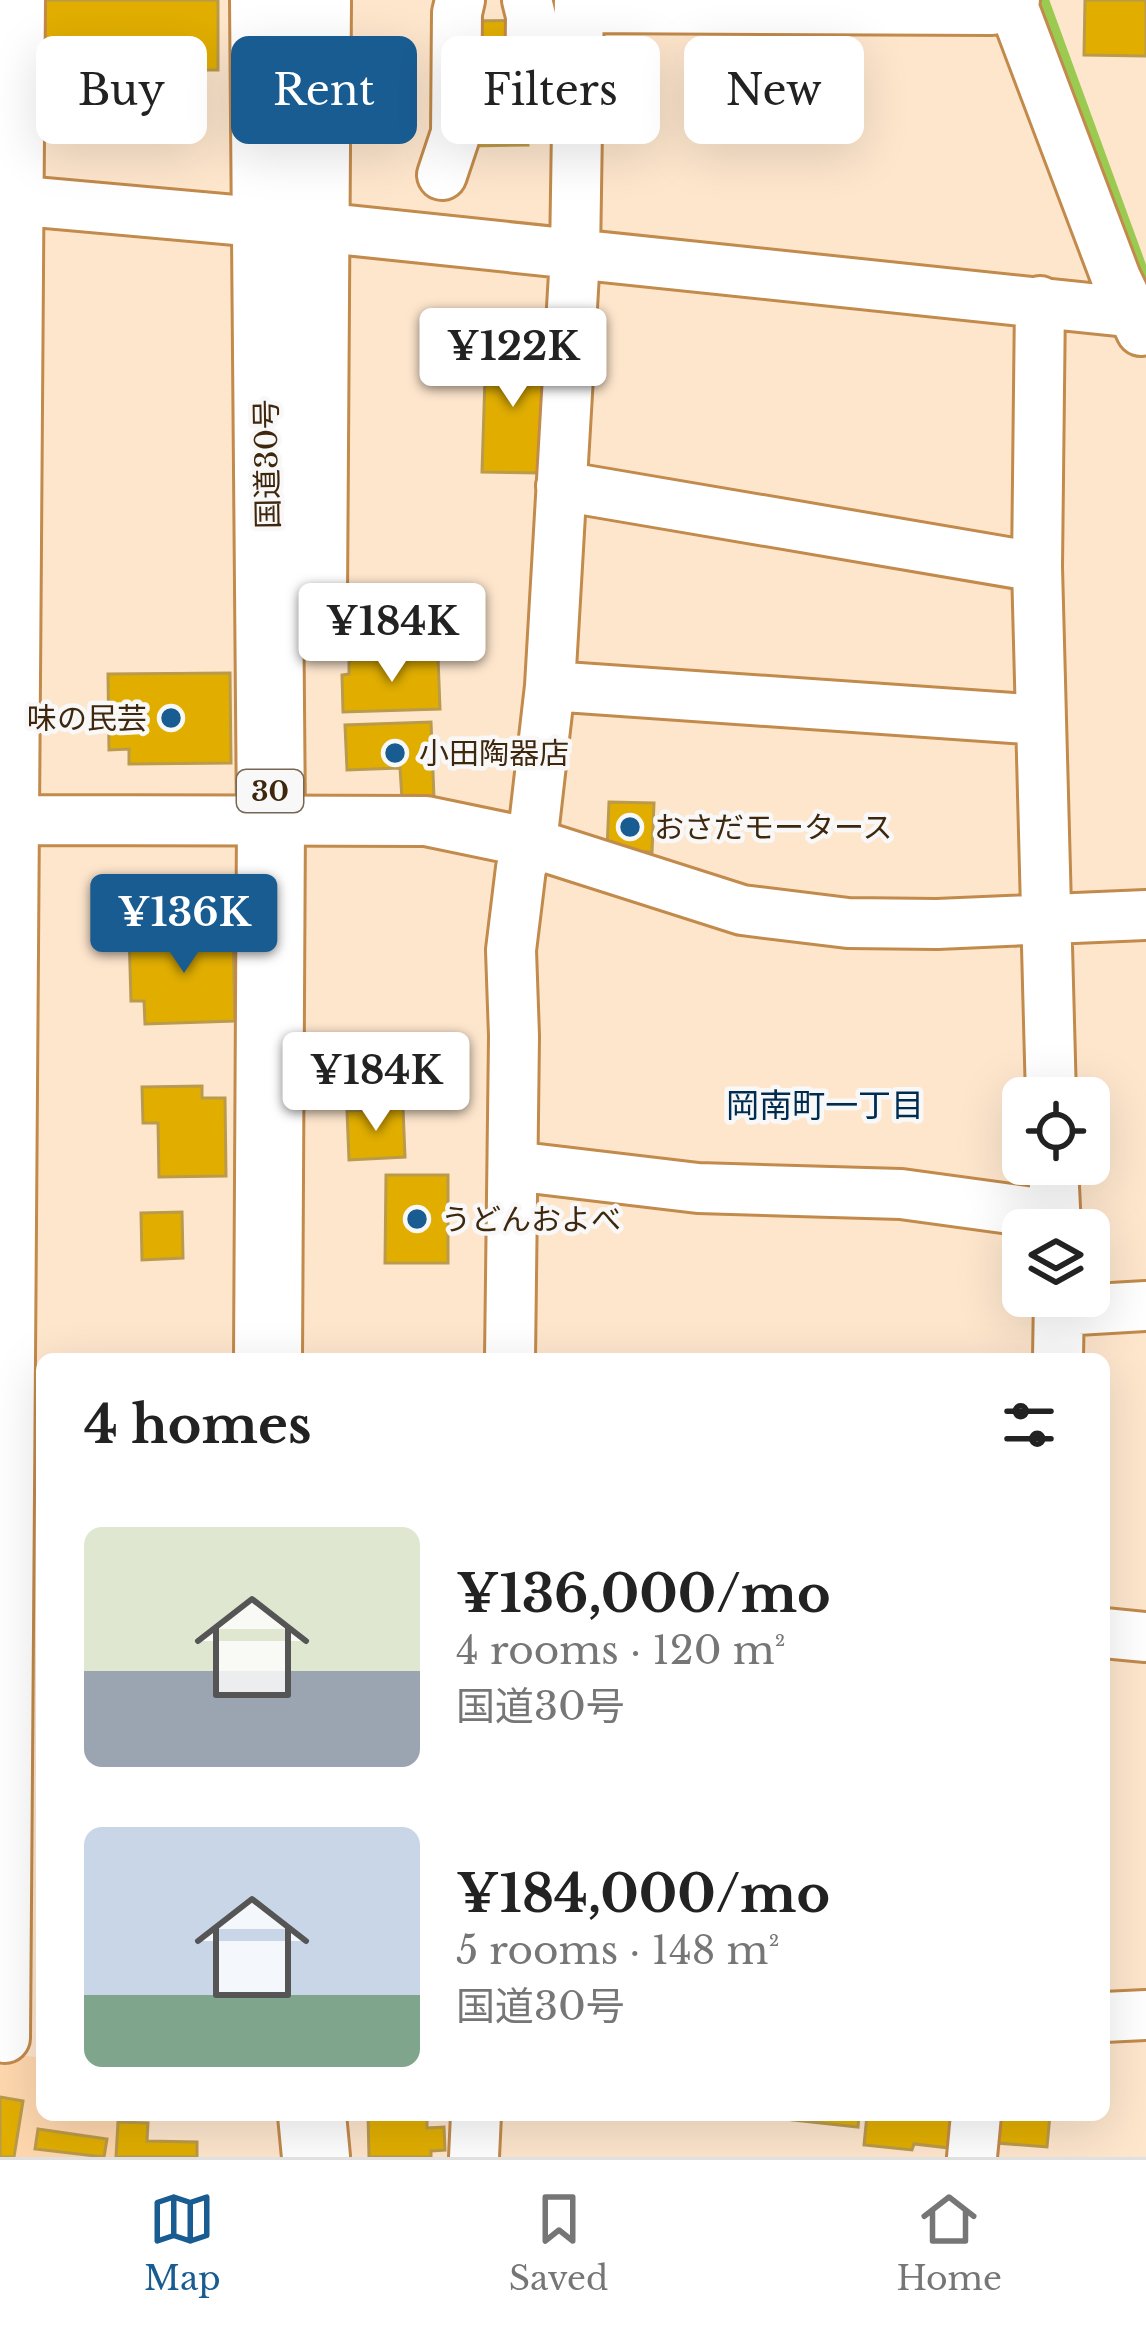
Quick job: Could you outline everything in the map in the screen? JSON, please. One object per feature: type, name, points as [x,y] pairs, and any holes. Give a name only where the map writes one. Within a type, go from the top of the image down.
[{"type":"highway","name":"国道30号","points":[[264,0],[290,225],[291,821],[307,1353]]},
{"type":"highway","name":"国道30号","points":[[290,225],[316,0]]},
{"type":"highway","name":"国道30号","points":[[268,1353],[291,821]]},
{"type":"highway","points":[[271,2121],[273,2157]]},
{"type":"highway","points":[[313,2121],[316,2157]]},
{"type":"street","points":[[16,2039],[3,1789],[16,1575],[4,1325],[9,200],[20,0]]},
{"type":"street","points":[[442,175],[456,133],[460,0]]},
{"type":"street","points":[[527,0],[530,36]]},
{"type":"street","points":[[578,36],[579,4],[992,10],[1013,1],[1141,320]]},
{"type":"street","points":[[510,1353],[511,950],[521,868],[532,843],[550,686],[577,144]]},
{"type":"street","points":[[9,200],[1040,301],[1141,320]]},
{"type":"street","points":[[1040,301],[1037,567],[1050,1077]]},
{"type":"street","points":[[561,485],[1037,567]]},
{"type":"street","points":[[550,686],[1041,720]]},
{"type":"street","points":[[7,820],[425,821],[532,843],[742,910],[848,923],[1146,915]]},
{"type":"street","points":[[513,1166],[698,1188],[902,1194],[1002,1212]]},
{"type":"street","points":[[1110,1305],[1146,1306]]},
{"type":"street","points":[[1058,1353],[1060,1317]]},
{"type":"street","points":[[1110,1634],[1146,1637]]},
{"type":"street","points":[[1110,2017],[1146,2015]]},
{"type":"street","points":[[474,2157],[476,2121]]},
{"type":"street","points":[[972,2157],[975,2121]]},
{"type":"shaded area","points":[[0,2052],[36,2057],[36,2121],[149,2121],[145,2157],[0,2157]]},
{"type":"building","points":[[43,0],[218,0],[218,70],[207,70],[207,36],[43,36]]},
{"type":"building","points":[[1085,0],[1146,0],[1146,56],[1084,55]]},
{"type":"building","points":[[543,20],[543,36],[468,36],[468,21]]},
{"type":"building","points":[[486,346],[544,348],[541,473],[482,472]]},
{"type":"building","points":[[438,657],[440,709],[343,712],[342,675],[349,674],[349,660]]},
{"type":"building","points":[[230,673],[231,763],[129,764],[129,749],[109,750],[108,674]]},
{"type":"building","points":[[431,722],[434,798],[402,799],[400,768],[347,770],[345,725]]},
{"type":"building","points":[[609,802],[654,803],[652,852],[607,850]]},
{"type":"building","points":[[233,930],[235,1021],[145,1024],[144,1001],[131,1001],[129,933]]},
{"type":"building","points":[[202,1086],[202,1098],[225,1098],[226,1176],[159,1177],[158,1123],[143,1123],[142,1087]]},
{"type":"building","points":[[403,1108],[405,1157],[349,1160],[347,1111]]},
{"type":"building","points":[[386,1175],[448,1175],[448,1263],[385,1263]]},
{"type":"building","points":[[182,1212],[183,1258],[142,1260],[141,1213]]},
{"type":"building","points":[[0,2097],[23,2101],[14,2157],[0,2157]]},
{"type":"building","points":[[368,2121],[427,2121],[427,2128],[444,2127],[445,2150],[431,2151],[431,2157],[369,2157]]},
{"type":"building","points":[[801,2121],[858,2121],[858,2127]]},
{"type":"building","points":[[866,2121],[961,2121],[958,2149],[864,2145]]},
{"type":"building","points":[[999,2121],[1049,2121],[1047,2147],[997,2143]]},
{"type":"building","points":[[118,2122],[148,2123],[147,2141],[197,2142],[197,2157],[116,2157]]},
{"type":"building","points":[[38,2129],[107,2139],[104,2157],[35,2149]]},
{"type":"waterway","points":[[1044,0],[1146,279]]},
{"type":"place","name":"味の民芸","points":[[171,718]]},
{"type":"place","name":"小田陶器店","points":[[395,753]]},
{"type":"place","name":"おさだモータース","points":[[630,827]]},
{"type":"place","name":"うどんおよべ","points":[[417,1219]]},
{"type":"district","name":"岡南町一丁目","points":[[825,1105]]}]
